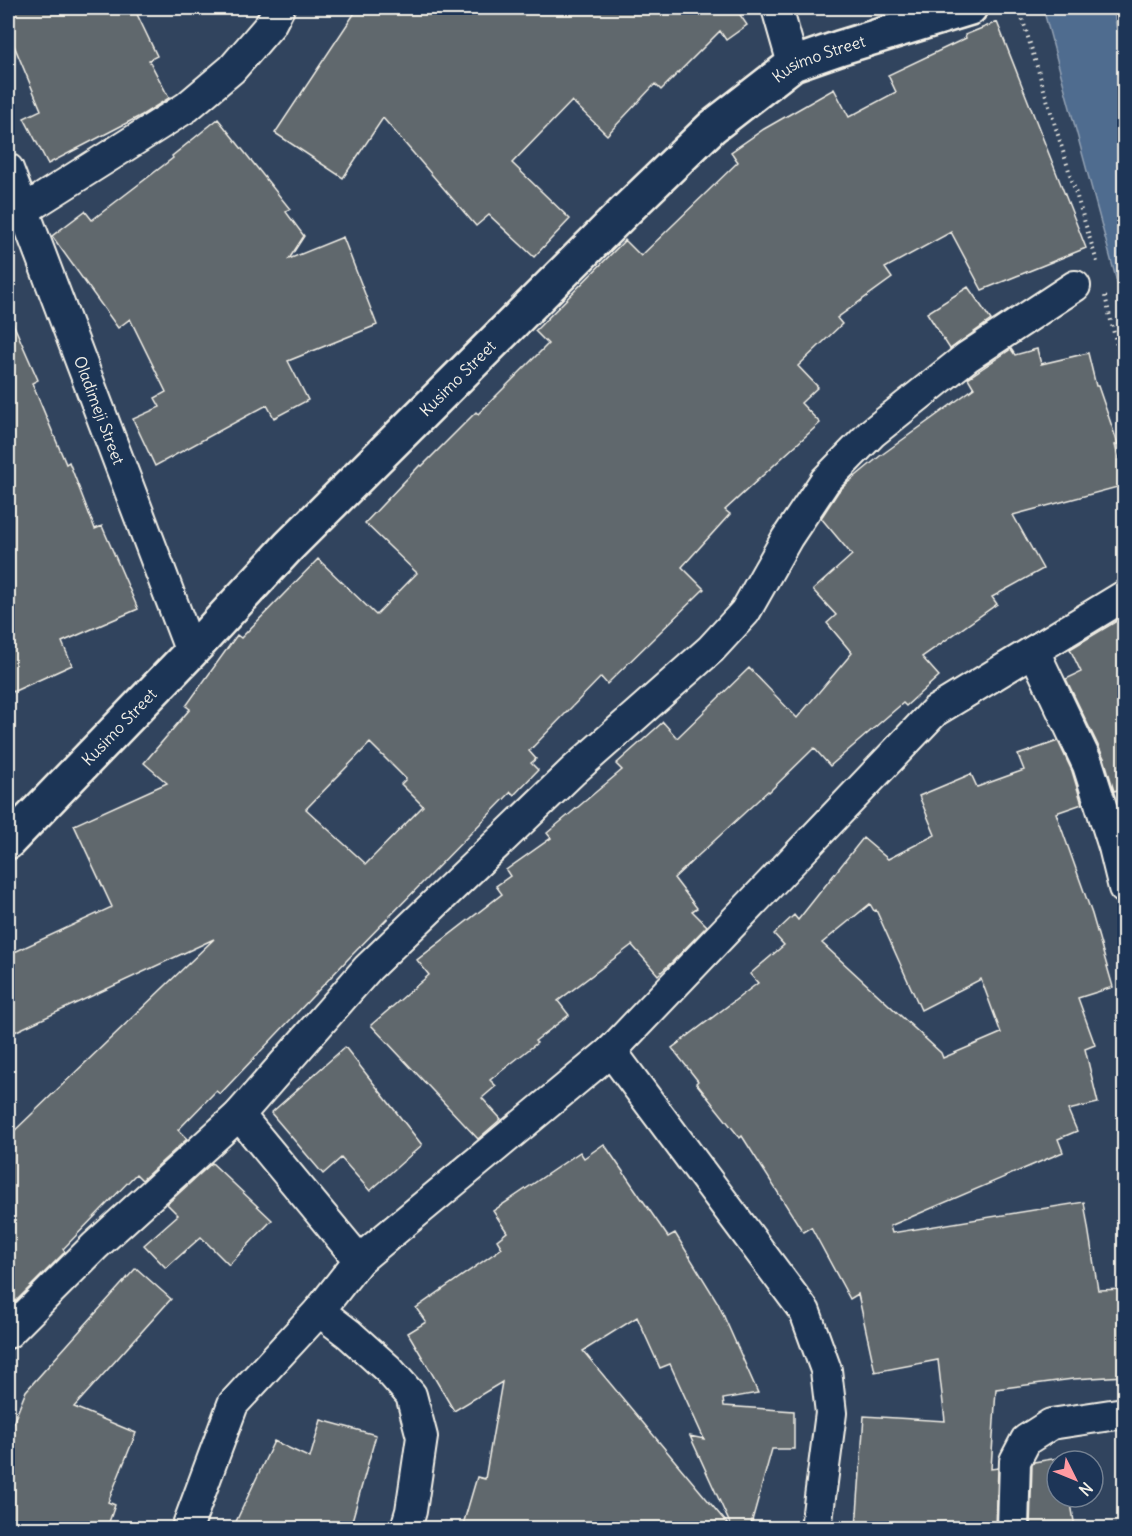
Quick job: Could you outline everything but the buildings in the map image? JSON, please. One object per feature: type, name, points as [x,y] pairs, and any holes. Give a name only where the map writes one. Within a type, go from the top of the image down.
[{"type":"street","points":[[24,210],[188,107],[232,69],[270,25],[279,8]]},
{"type":"street","points":[[777,8],[793,64]]},
{"type":"street","name":"Kusimo Street","points":[[8,842],[191,652],[289,546],[712,127],[793,64],[970,8]]},
{"type":"street","name":"Oladimeji Street","points":[[8,169],[191,652]]},
{"type":"street","points":[[8,1333],[95,1246],[239,1115],[368,968],[573,771],[711,649],[745,612],[787,538],[825,481],[872,433],[967,357],[1075,286]]},
{"type":"street","points":[[187,1528],[233,1404],[319,1311],[359,1260],[611,1051],[935,711],[1125,596]]},
{"type":"street","points":[[1034,651],[1088,765],[1125,888]]},
{"type":"street","points":[[611,1051],[805,1312],[826,1370],[831,1413],[816,1528]]},
{"type":"street","points":[[239,1115],[359,1260]]},
{"type":"street","points":[[319,1311],[388,1369],[411,1395],[422,1437],[411,1511],[406,1528]]},
{"type":"street","points":[[1013,1528],[1015,1461],[1026,1440],[1051,1424],[1125,1413]]},
{"type":"path","points":[[1019,8],[1096,262]]},
{"type":"path","points":[[1105,295],[1118,350],[1125,369]]},
{"type":"water","points":[[1043,8],[1113,8],[1124,67],[1124,308]]}]
